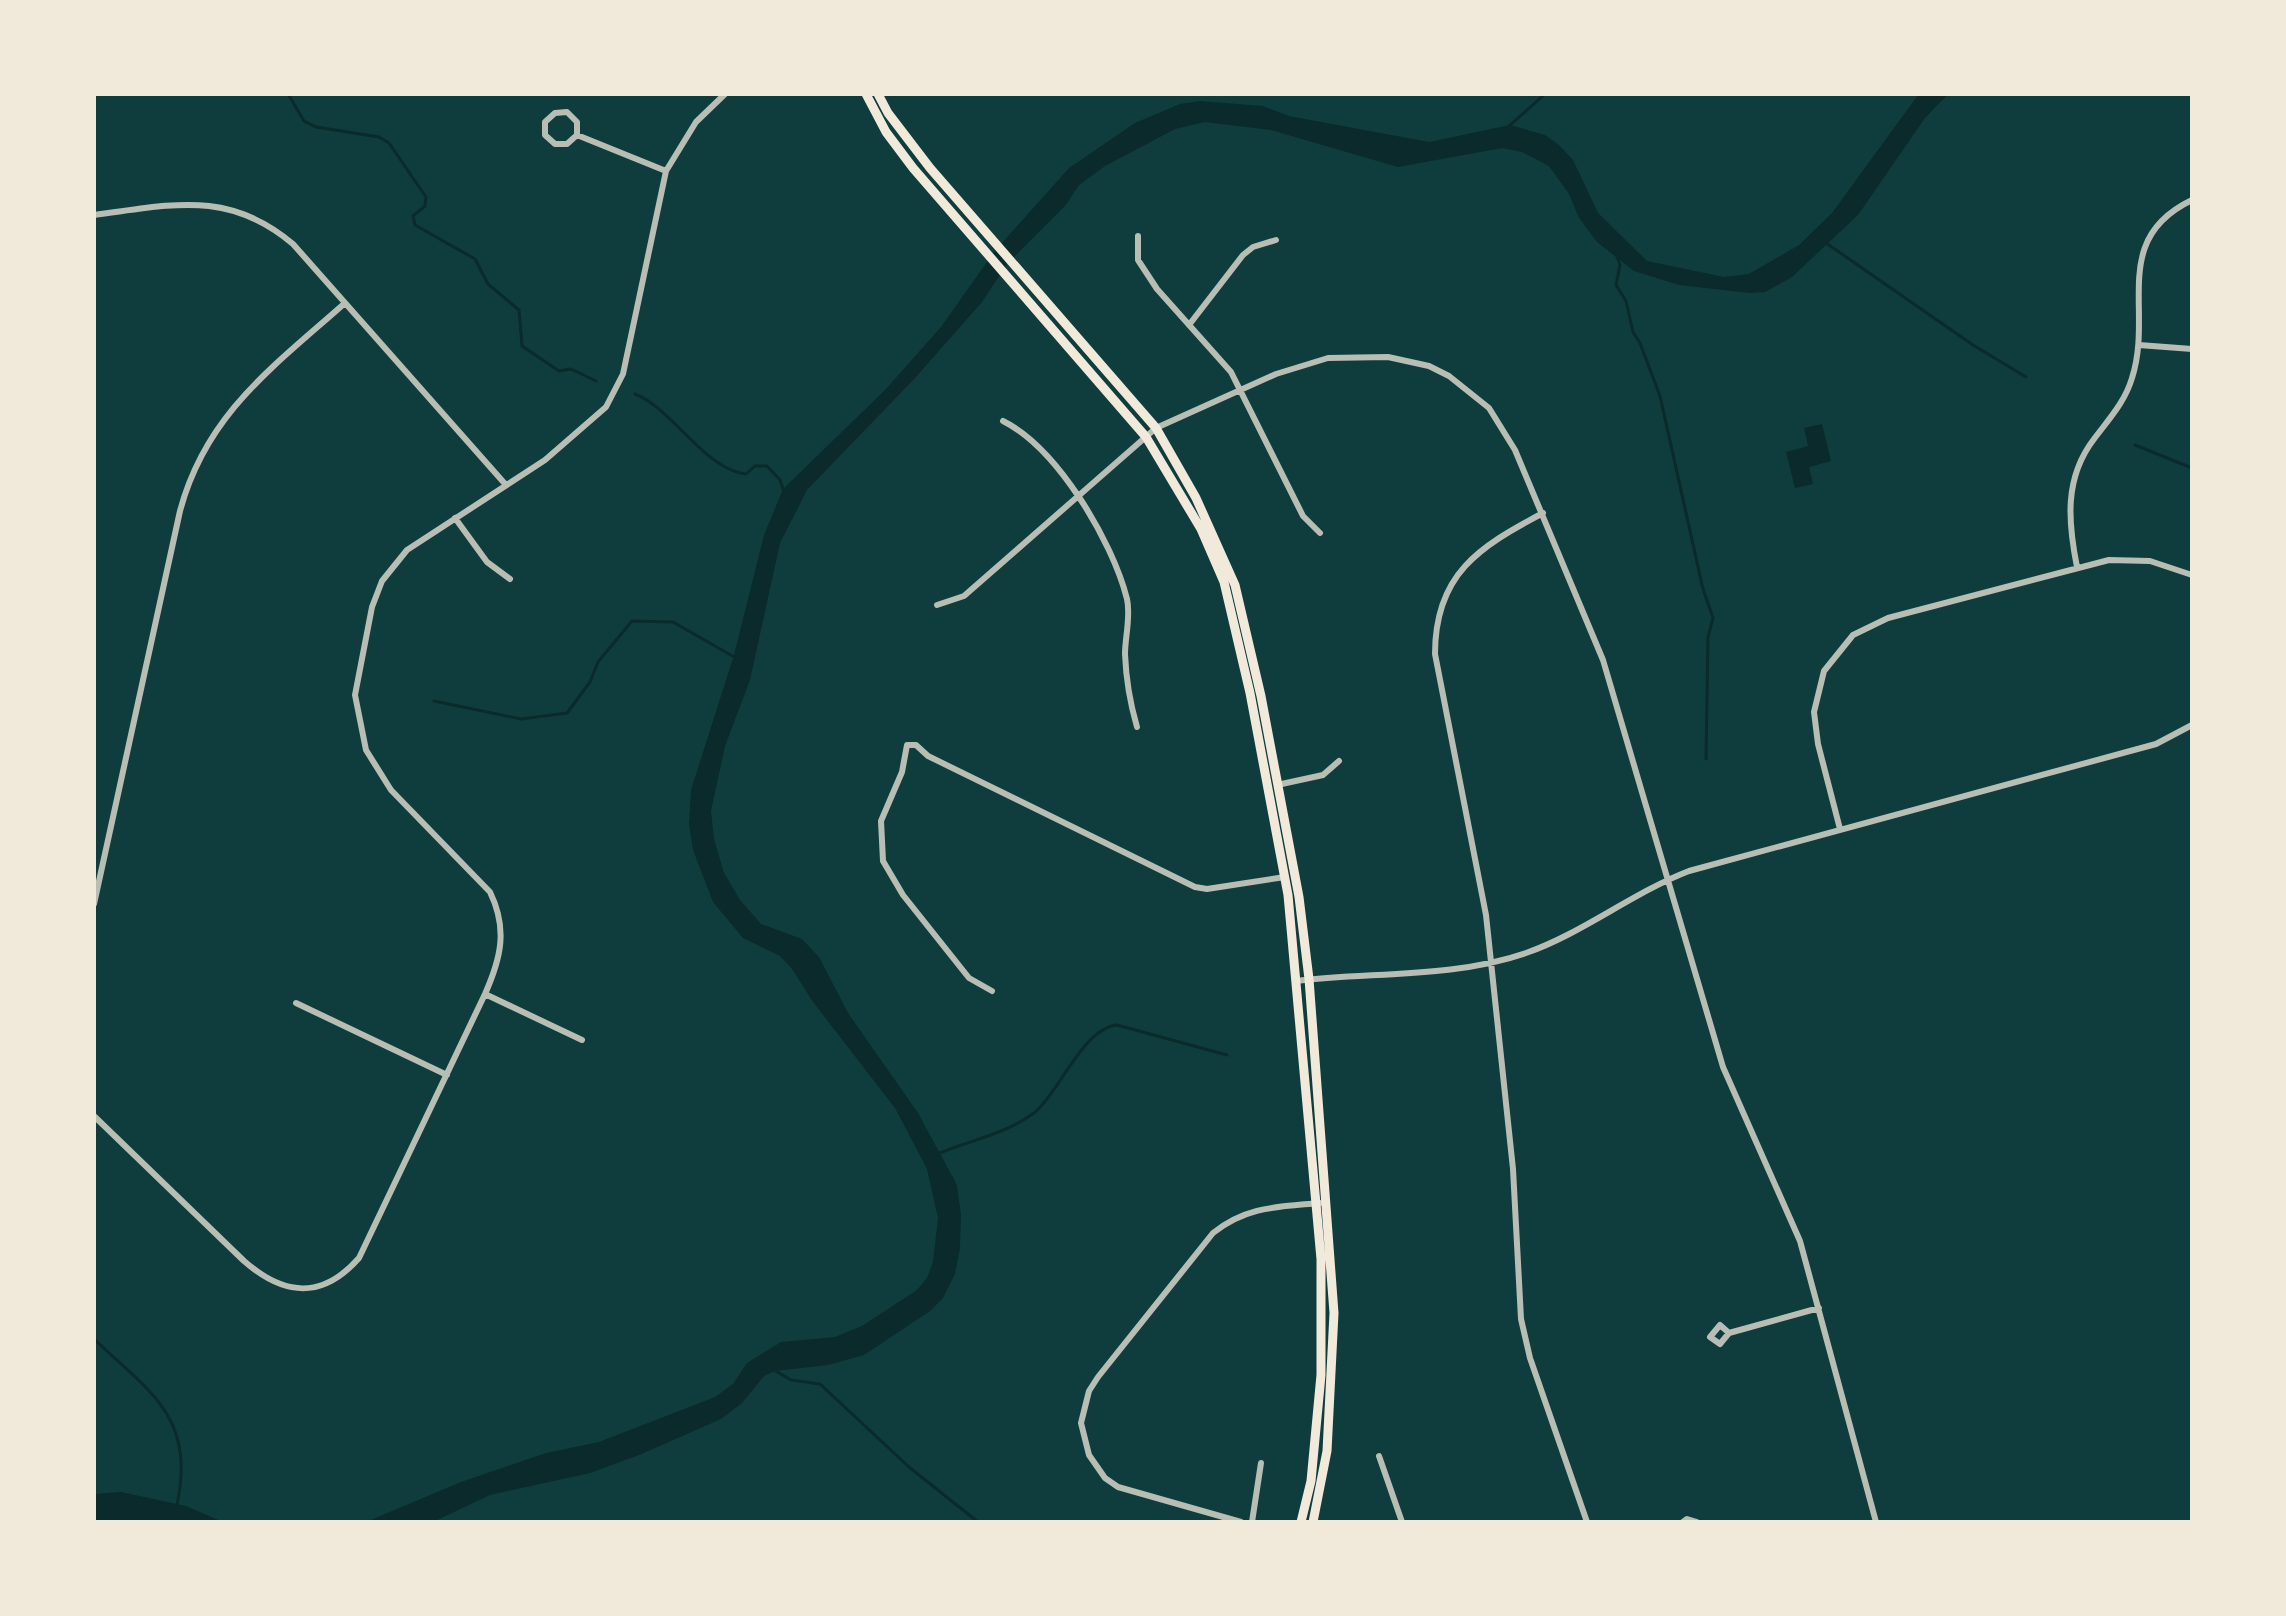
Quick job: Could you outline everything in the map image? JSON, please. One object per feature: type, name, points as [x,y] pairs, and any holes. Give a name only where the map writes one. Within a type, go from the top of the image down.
[{"type":"main road","points":[[866,94],[1156,428],[1196,498],[1235,585],[1278,785],[1289,876],[1316,1204],[1323,1310],[1311,1481],[1301,1522]]},
{"type":"main road","points":[[878,94],[883,115],[913,168],[1146,437],[1201,529],[1224,582],[1309,979],[1334,1313],[1330,1419],[1322,1484],[1313,1522]]},
{"type":"main road","points":[[1316,1418],[1330,1419]]},
{"type":"street","points":[[94,1116],[263,1278],[286,1287],[312,1288],[336,1279],[359,1258],[485,994],[500,955],[501,924],[497,907],[480,878],[382,778],[360,732],[355,695],[366,632],[382,581],[407,550],[581,432],[614,396],[623,374],[666,171],[696,122],[725,94]]},
{"type":"street","points":[[567,112],[577,122],[577,135],[567,144],[555,144],[545,135],[545,122],[555,113],[567,112]]},
{"type":"street","points":[[577,135],[666,171]]},
{"type":"street","points":[[2077,567],[2069,524],[2075,475],[2092,441],[2123,400],[2133,376],[2139,345],[2137,283],[2142,252],[2165,217],[2192,200]]},
{"type":"street","points":[[94,215],[184,203],[214,205],[243,212],[276,230],[293,244],[506,485]]},
{"type":"street","points":[[1138,236],[1138,260],[1231,372],[1303,516],[1320,533]]},
{"type":"street","points":[[1189,325],[1243,255],[1253,247],[1276,240]]},
{"type":"street","points":[[94,904],[180,511],[195,464],[230,408],[345,303]]},
{"type":"street","points":[[2139,345],[2192,349]]},
{"type":"street","points":[[937,605],[964,596],[1156,428],[1276,374],[1328,358],[1388,357],[1429,366],[1467,388],[1489,408],[1507,433],[1603,660],[1726,1077],[1800,1241],[1876,1522]]},
{"type":"street","points":[[1003,421],[1024,431],[1079,498],[1109,552],[1128,601],[1125,653],[1130,701],[1137,727]]},
{"type":"street","points":[[1543,513],[1488,543],[1464,565],[1444,598],[1435,635],[1436,663],[1479,871],[1513,1169],[1521,1319],[1530,1358],[1587,1522]]},
{"type":"street","points":[[455,518],[487,562],[510,579]]},
{"type":"street","points":[[1840,829],[1818,744],[1814,712],[1819,684],[1840,648],[1878,621],[2109,560],[2140,559],[2192,575]]},
{"type":"street","points":[[1296,981],[1490,964],[1548,944],[1668,879],[2156,744],[2192,725]]},
{"type":"street","points":[[992,991],[969,978],[903,895],[883,861],[881,821],[902,772],[907,745],[916,745],[928,756],[981,783],[1195,887],[1207,889],[1289,876]]},
{"type":"street","points":[[1266,787],[1323,775],[1339,761]]},
{"type":"street","points":[[485,994],[582,1040]]},
{"type":"street","points":[[296,1003],[447,1075]]},
{"type":"street","points":[[1241,1522],[1129,1492],[1105,1478],[1089,1455],[1083,1439],[1085,1406],[1098,1377],[1213,1233],[1233,1217],[1255,1210],[1327,1203]]},
{"type":"street","points":[[1729,1333],[1819,1308]]},
{"type":"street","points":[[1379,1456],[1402,1522]]},
{"type":"street","points":[[1252,1522],[1261,1463]]},
{"type":"street","points":[[1683,1522],[1687,1519],[1697,1522]]},
{"type":"water","points":[[1948,94],[1925,118],[1858,215],[1792,277],[1765,292],[1679,285],[1634,271],[1597,242],[1579,218],[1569,194],[1549,166],[1522,152],[1502,148],[1398,167],[1271,130],[1205,122],[1175,129],[1105,166],[1079,185],[1065,206],[1007,264],[982,302],[915,378],[807,490],[780,543],[750,680],[725,746],[711,811],[714,839],[724,873],[740,900],[761,924],[802,939],[819,957],[848,1013],[918,1113],[957,1185],[961,1215],[960,1248],[955,1274],[943,1298],[930,1311],[864,1355],[828,1365],[775,1371],[764,1376],[742,1403],[721,1419],[639,1455],[590,1473],[490,1495],[433,1522],[366,1522],[461,1482],[546,1453],[599,1442],[715,1397],[733,1384],[747,1363],[781,1342],[835,1337],[862,1326],[917,1290],[927,1278],[933,1262],[938,1218],[927,1169],[895,1108],[813,1002],[792,969],[780,956],[743,938],[713,902],[693,850],[689,824],[691,790],[734,655],[764,535],[783,489],[885,390],[941,327],[994,252],[1069,168],[1135,123],[1180,104],[1200,101],[1263,106],[1289,116],[1429,142],[1510,125],[1545,135],[1559,145],[1573,160],[1598,213],[1647,261],[1724,277],[1749,274],[1799,245],[1832,213],[1918,95]]},
{"type":"water","points":[[1822,424],[1831,461],[1809,467],[1813,484],[1795,488],[1786,452],[1808,446],[1804,428]]},
{"type":"water","points":[[121,1492],[186,1506],[223,1522],[94,1520],[94,1494]]},
{"type":"waterway","points":[[288,94],[304,121],[316,127],[379,137],[389,143],[426,197],[425,206],[413,216],[415,225],[475,259],[488,284],[519,310],[522,346],[559,371],[571,369],[596,381]]},
{"type":"waterway","points":[[1509,126],[1545,94]]},
{"type":"waterway","points":[[1826,243],[1973,345],[2026,377]]},
{"type":"waterway","points":[[1616,253],[1620,265],[1616,285],[1626,301],[1633,332],[1660,396],[1703,589],[1713,618],[1708,637],[1706,759]]},
{"type":"waterway","points":[[635,394],[662,412],[716,462],[746,474],[755,466],[767,466],[780,480],[784,492]]},
{"type":"waterway","points":[[2135,445],[2192,468]]},
{"type":"waterway","points":[[434,701],[521,719],[567,713],[590,682],[598,662],[632,621],[673,622],[736,658]]},
{"type":"waterway","points":[[937,1154],[999,1132],[1034,1113],[1082,1049],[1105,1029],[1117,1025],[1227,1055]]},
{"type":"waterway","points":[[94,1339],[150,1392],[174,1428],[180,1450],[181,1475],[177,1505]]},
{"type":"waterway","points":[[774,1370],[791,1380],[820,1384],[909,1467],[978,1522]]}]
